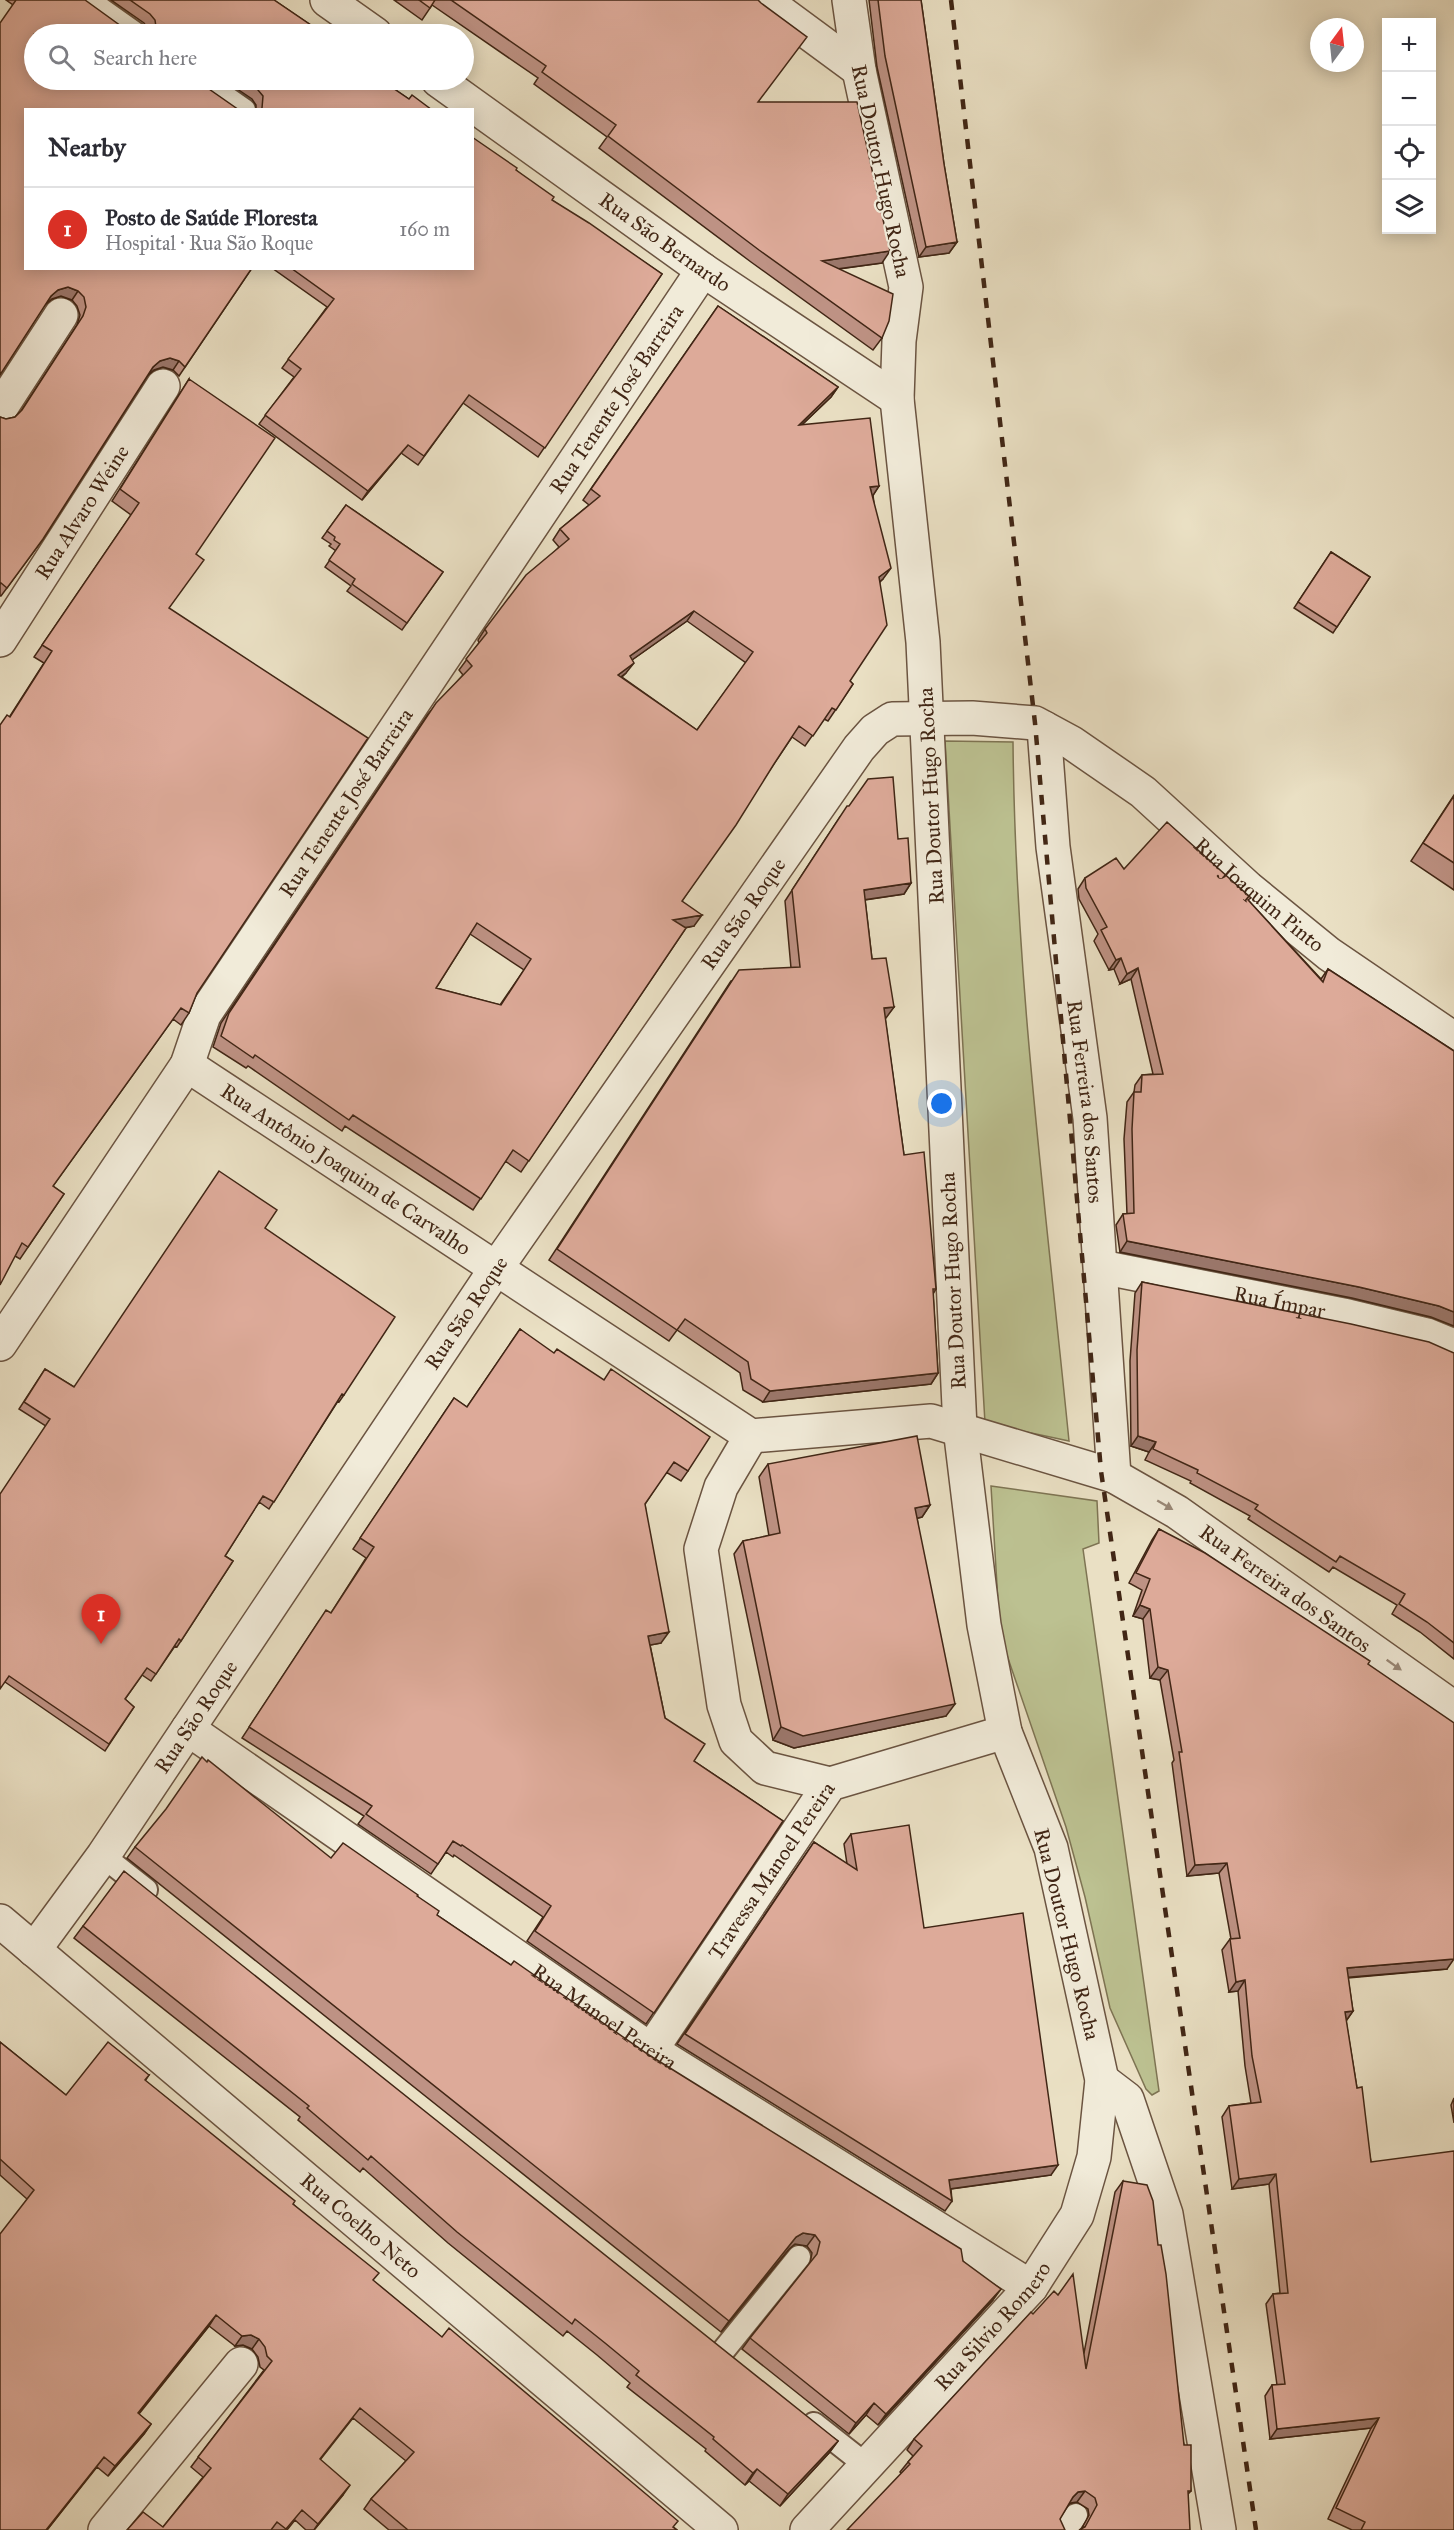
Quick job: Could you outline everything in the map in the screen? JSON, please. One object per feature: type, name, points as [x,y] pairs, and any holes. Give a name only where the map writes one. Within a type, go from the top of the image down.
[{"type":"street","points":[[327,0],[361,24]]},
{"type":"street","points":[[764,0],[859,70]]},
{"type":"street","name":"Rua Doutor Hugo Rocha","points":[[849,0],[859,70],[906,287],[898,341],[897,399],[923,642],[928,719],[960,1428],[984,1625],[1005,1732],[1051,1848],[1102,2080]]},
{"type":"street","name":"Rua São Bernardo","points":[[452,90],[703,270],[897,399]]},
{"type":"street","name":"Rua Tenente José Barreira","points":[[0,1344],[187,1065],[204,1015],[703,270]]},
{"type":"street","points":[[0,409],[61,315]]},
{"type":"street","name":"Rua Alvaro Weine","points":[[0,640],[164,386]]},
{"type":"street","points":[[928,719],[972,718],[1035,723],[1058,736]]},
{"type":"street","name":"Rua São Roque","points":[[34,1950],[103,1856],[497,1267],[859,748],[875,730],[892,719],[928,719]]},
{"type":"street","name":"Rua Joaquim Pinto","points":[[1058,736],[1143,792],[1248,888],[1329,954],[1454,1038]]},
{"type":"street","name":"Rua Ferreira dos Santos","points":[[1058,736],[1053,847],[1090,1118],[1114,1476]]},
{"type":"street","name":"Rua Antônio Joaquim de Carvalho","points":[[187,1065],[751,1436]]},
{"type":"street","name":"Rua Ímpar","points":[[1101,1267],[1348,1316],[1427,1335],[1454,1346]]},
{"type":"street","points":[[830,1784],[765,1768],[736,1741],[724,1706],[701,1549],[721,1487],[751,1436],[931,1420],[960,1428]]},
{"type":"street","name":"Rua Ferreira dos Santos","points":[[960,1428],[1114,1476],[1177,1512],[1454,1708]]},
{"type":"street","name":"Rua Manoel Pereira","points":[[188,1730],[651,2050],[1031,2287]]},
{"type":"street","name":"Travessa Manoel Pereira","points":[[651,2050],[830,1784],[1005,1732]]},
{"type":"street","name":"Rua Coelho Neto","points":[[0,1921],[721,2530]]},
{"type":"street","points":[[1102,2080],[1127,2099],[1166,2214],[1219,2530]]},
{"type":"street","name":"Rua Silvio Romero","points":[[807,2530],[1031,2287],[1077,2215],[1094,2157],[1102,2080]]},
{"type":"street","points":[[105,2530],[241,2364]]},
{"type":"lane","points":[[88,0],[121,24]]},
{"type":"lane","points":[[215,90],[241,108]]},
{"type":"lane","points":[[103,1856],[158,1900]]},
{"type":"lane","points":[[723,2351],[799,2257]]},
{"type":"lane","points":[[705,2337],[741,2366]]},
{"type":"lane","points":[[794,2408],[866,2465]]},
{"type":"green space","points":[[945,741],[1013,742],[1019,917],[1033,1092],[1069,1441],[985,1423]]},
{"type":"green space","points":[[991,1486],[1097,1501],[1099,1543],[1083,1549],[1159,2091],[1152,2095],[1146,2089],[1110,2008],[1085,1897],[1066,1827],[1000,1635]]},
{"type":"building","points":[[16,0],[85,0],[118,24],[24,24],[24,90],[210,90],[236,108],[24,108],[24,270],[251,270],[185,367],[179,361],[170,358],[160,361],[153,367],[43,539],[7,588],[0,584],[0,417],[6,419],[15,417],[22,410],[83,316],[86,307],[84,297],[78,291],[68,287],[58,290],[51,296],[0,375],[0,23]]},
{"type":"building","points":[[130,0],[274,0],[309,24],[156,24],[150,14]]},
{"type":"building","points":[[419,0],[435,0],[430,8]]},
{"type":"building","points":[[451,0],[758,0],[807,37],[758,102],[857,102],[890,251],[822,261],[893,294],[889,321],[882,338],[759,250],[608,136],[616,125],[542,72],[546,66]]},
{"type":"building","points":[[878,0],[921,0],[957,242],[926,247],[885,56]]},
{"type":"building","points":[[258,90],[396,90],[409,99],[412,95],[429,108],[262,108],[263,96]]},
{"type":"building","points":[[474,138],[554,197],[552,200],[662,274],[545,448],[469,395],[424,456],[408,445],[368,491],[265,415],[301,369],[288,359],[334,299],[294,270],[474,270]]},
{"type":"building","points":[[718,306],[838,387],[799,425],[870,418],[879,486],[870,487],[891,568],[879,577],[887,625],[850,681],[853,684],[836,710],[832,708],[813,736],[799,726],[736,825],[682,901],[702,915],[673,920],[686,928],[529,1161],[513,1150],[481,1199],[353,1115],[349,1120],[255,1055],[253,1058],[221,1036],[229,1013],[436,703],[472,666],[466,659],[487,633],[485,629],[526,575],[569,539],[560,529],[600,496],[591,489]],"holes":[[[694,611],[753,652],[697,730],[618,675],[634,663],[630,656]],[[477,923],[531,959],[501,1005],[436,988]]]},
{"type":"building","points":[[189,379],[275,438],[196,554],[204,560],[169,608],[368,738],[197,993],[189,1013],[181,1008],[53,1186],[64,1194],[28,1247],[22,1243],[0,1285],[0,725],[7,715],[10,717],[52,651],[42,645],[139,503],[120,489]]},
{"type":"building","points":[[346,505],[443,572],[407,623],[352,584],[355,579],[329,560],[340,544],[327,531]]},
{"type":"building","points":[[1331,552],[1370,577],[1337,627],[1298,602]]},
{"type":"building","points":[[893,777],[898,839],[908,838],[911,883],[864,890],[872,959],[886,958],[894,1007],[884,1008],[904,1155],[924,1152],[936,1289],[933,1289],[938,1373],[770,1391],[751,1379],[748,1362],[685,1319],[677,1330],[557,1249],[739,970],[800,967],[792,890],[847,806],[868,779]]},
{"type":"building","points":[[1454,796],[1454,863],[1423,843]]},
{"type":"building","points":[[1167,822],[1251,898],[1248,900],[1323,982],[1328,969],[1454,1051],[1454,1312],[1439,1306],[1359,1287],[1127,1241],[1123,1214],[1134,1213],[1132,1129],[1134,1092],[1141,1092],[1142,1075],[1163,1074],[1138,968],[1127,974],[1121,958],[1116,960],[1101,930],[1107,927],[1086,888],[1085,878],[1116,858],[1124,869]]},
{"type":"building","points":[[219,1171],[277,1210],[265,1228],[395,1317],[344,1395],[342,1394],[274,1502],[263,1496],[225,1556],[233,1561],[181,1641],[179,1639],[156,1674],[147,1668],[125,1699],[134,1707],[109,1744],[9,1676],[0,1689],[0,1494],[50,1419],[24,1402],[45,1369],[74,1387]]},
{"type":"building","points":[[1142,1282],[1351,1324],[1429,1342],[1454,1353],[1454,1643],[1399,1604],[1405,1594],[1340,1556],[1336,1562],[1255,1509],[1258,1505],[1197,1473],[1198,1470],[1153,1449],[1156,1442],[1138,1436],[1137,1350]]},
{"type":"building","points":[[520,1329],[554,1353],[557,1349],[604,1380],[611,1369],[710,1437],[688,1471],[674,1462],[645,1504],[669,1632],[648,1636],[665,1718],[705,1744],[694,1761],[783,1821],[654,2013],[535,1931],[551,1906],[453,1841],[438,1864],[366,1814],[372,1806],[249,1727],[326,1610],[331,1613],[374,1547],[360,1538],[454,1398],[467,1407]]},
{"type":"building","points":[[917,1436],[930,1505],[915,1508],[955,1704],[803,1736],[781,1727],[743,1541],[780,1533],[768,1464]]},
{"type":"building","points":[[1159,1529],[1205,1553],[1370,1661],[1368,1664],[1454,1723],[1454,1959],[1347,1968],[1353,2011],[1345,2012],[1357,2088],[1362,2087],[1371,2162],[1454,2151],[1454,2530],[1361,2530],[1365,2522],[1336,2508],[1379,2418],[1277,2429],[1272,2385],[1285,2384],[1273,2294],[1288,2293],[1276,2174],[1239,2179],[1229,2106],[1261,2102],[1252,2056],[1245,1980],[1236,1982],[1230,1939],[1240,1938],[1227,1863],[1195,1865],[1179,1752],[1182,1752],[1168,1670],[1158,1667],[1150,1609],[1140,1605],[1150,1579],[1136,1573]]},
{"type":"building","points":[[202,1757],[331,1858],[343,1843],[439,1911],[437,1915],[511,1965],[514,1961],[649,2055],[961,2249],[963,2261],[1001,2289],[886,2414],[874,2403],[856,2423],[750,2338],[817,2254],[820,2242],[815,2235],[803,2233],[796,2237],[729,2321],[135,1847],[166,1809]]},
{"type":"building","points":[[909,1825],[924,1928],[1023,1913],[1058,2165],[949,2180],[952,2201],[685,2034],[814,1842],[857,1870],[851,1834]]},
{"type":"building","points":[[124,1871],[838,2441],[788,2494],[757,2469],[753,2473],[713,2439],[714,2437],[636,2375],[639,2371],[605,2343],[575,2319],[572,2324],[457,2232],[371,2156],[368,2160],[307,2108],[309,2106],[83,1926]]},
{"type":"building","points":[[0,2042],[66,2095],[108,2042],[149,2075],[145,2080],[295,2201],[293,2204],[379,2273],[373,2280],[442,2337],[449,2328],[678,2521],[673,2527],[677,2530],[408,2530],[371,2499],[414,2452],[360,2408],[320,2459],[350,2485],[318,2524],[302,2510],[286,2529],[277,2522],[271,2530],[127,2530],[143,2512],[163,2527],[211,2468],[198,2457],[272,2361],[259,2339],[251,2335],[242,2336],[216,2315],[138,2413],[151,2424],[115,2466],[104,2457],[46,2530],[0,2530],[0,2234],[34,2190],[0,2159]]},
{"type":"building","points":[[1123,2181],[1147,2185],[1153,2201],[1158,2245],[1161,2245],[1166,2274],[1184,2445],[1191,2445],[1191,2491],[1188,2491],[1190,2530],[1079,2530],[1085,2527],[1097,2505],[1095,2498],[1085,2491],[1078,2492],[1073,2497],[1060,2519],[1065,2530],[847,2530],[910,2464],[908,2462],[922,2446],[914,2439],[1031,2312],[1033,2314],[1054,2291],[1058,2295],[1073,2274],[1086,2369]]},
{"type":"railway","points":[[951,0],[1035,723],[1101,1471],[1256,2530]]},
{"type":"place","name":"Posto de Saúde Floresta","points":[[101,1644]]}]
